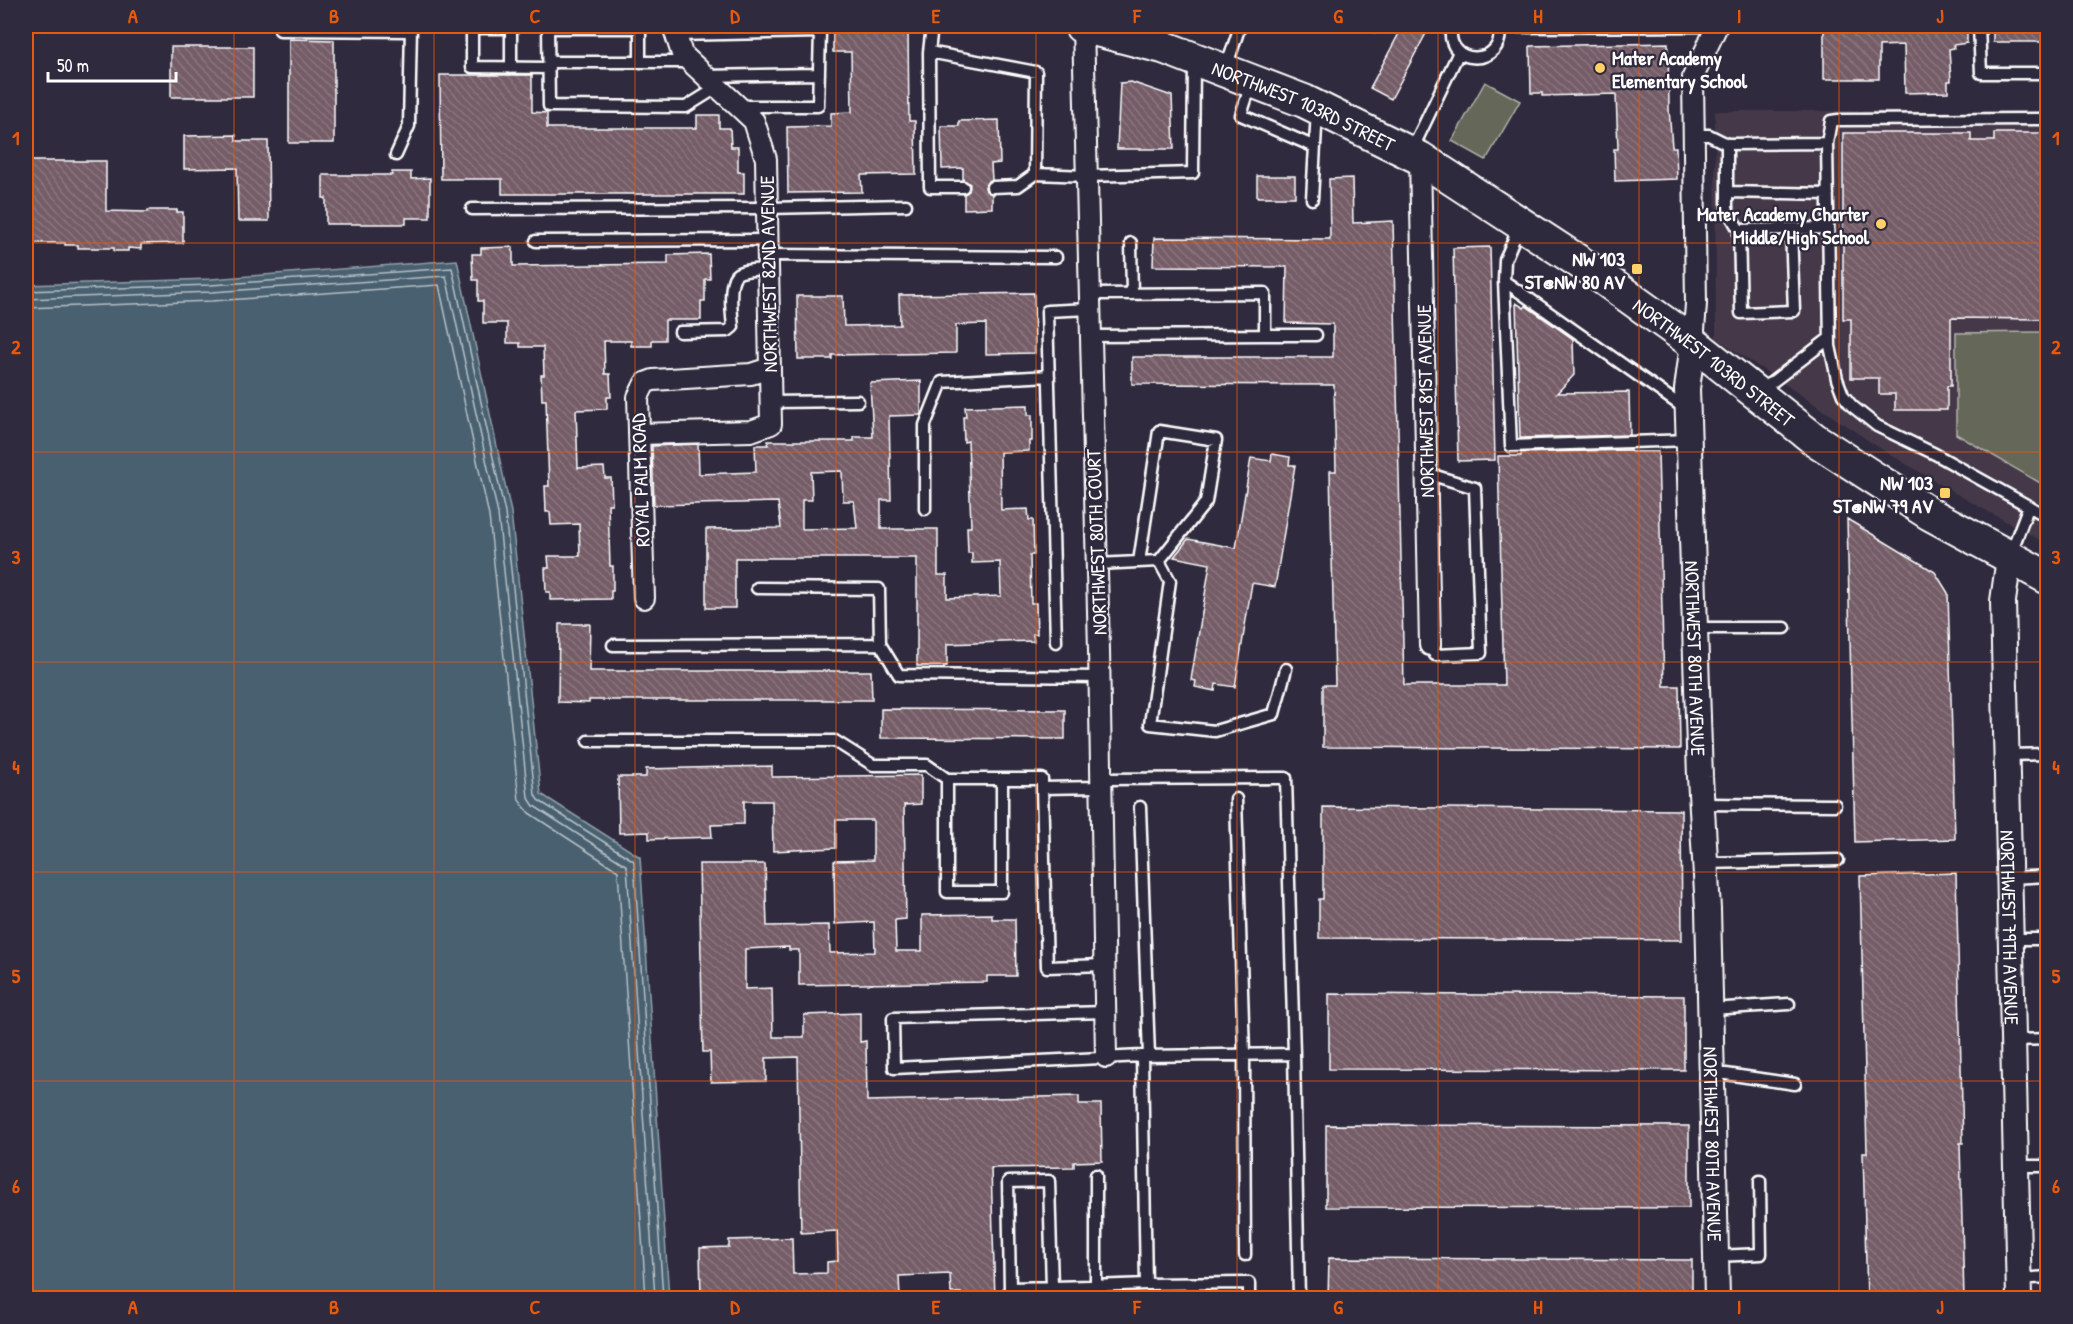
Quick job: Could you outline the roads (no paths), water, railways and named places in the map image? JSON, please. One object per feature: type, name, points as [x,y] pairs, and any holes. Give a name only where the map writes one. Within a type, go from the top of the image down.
[{"type":"main road","name":"NORTHWEST 103RD STREET","points":[[1082,26],[1163,47],[1238,76],[1317,107],[1415,155],[1590,270],[1693,343],[1814,439],[1903,498],[2048,578]]},
{"type":"street","name":"NORTHWEST 80TH COURT","points":[[1082,26],[1100,677],[1106,1057]]},
{"type":"street","name":"NORTHWEST 80TH AVENUE","points":[[1717,26],[1693,77],[1696,304],[1687,389],[1706,864],[1717,1299]]},
{"type":"street","name":"NORTHWEST 82ND AVENUE","points":[[639,435],[751,430],[771,424],[766,159],[754,121],[682,54],[674,30]]},
{"type":"street","name":"NORTHWEST 81ST AVENUE","points":[[1415,155],[1430,645]]},
{"type":"street","name":"ROYAL PALM ROAD","points":[[644,598],[638,397],[645,383],[652,380],[752,374],[770,368]]},
{"type":"street","name":"NORTHWEST 79TH AVENUE","points":[[2009,558],[2003,601],[2019,1289]]},
{"type":"lane","points":[[932,26],[929,52],[930,187],[963,187]]},
{"type":"lane","points":[[1240,26],[1238,76],[1241,115],[1315,147]]},
{"type":"lane","points":[[1452,26],[1451,39],[1459,52],[1474,58],[1489,54],[1498,42],[1499,26],[1717,26]]},
{"type":"lane","points":[[1979,26],[1981,73],[2048,73]]},
{"type":"lane","points":[[640,62],[640,28],[549,27],[549,106],[686,107],[712,81],[819,74]]},
{"type":"lane","points":[[280,30],[411,28],[409,126],[396,155]]},
{"type":"lane","points":[[511,68],[511,28],[472,28],[472,67],[511,68],[690,62]]},
{"type":"lane","points":[[674,30],[821,29],[818,106],[737,106]]},
{"type":"lane","points":[[929,52],[1036,72],[1035,174]]},
{"type":"lane","points":[[1415,155],[1459,52]]},
{"type":"lane","points":[[992,187],[1018,186],[1035,174],[1087,176],[1193,173],[1194,59]]},
{"type":"lane","points":[[1312,199],[1317,107]]},
{"type":"lane","points":[[2048,119],[1838,120],[1831,121],[1827,143],[1830,338],[1842,395],[1877,426],[1935,454],[2028,508],[2048,517]]},
{"type":"lane","points":[[1694,135],[1709,135],[1727,144],[1827,143]]},
{"type":"lane","points":[[1727,144],[1727,209],[1738,230],[1741,313],[1794,311],[1791,229]]},
{"type":"lane","points":[[1727,192],[1828,194]]},
{"type":"lane","points":[[472,209],[906,205]]},
{"type":"lane","points":[[1520,224],[1504,260],[1511,446],[1690,440]]},
{"type":"lane","points":[[1738,230],[1828,228]]},
{"type":"lane","points":[[536,241],[768,255],[1056,257]]},
{"type":"lane","points":[[1131,243],[1132,294]]},
{"type":"lane","points":[[680,332],[728,331],[733,327],[732,284],[736,275],[768,255]]},
{"type":"lane","points":[[1504,281],[1689,411]]},
{"type":"lane","points":[[1056,642],[1047,310],[1132,294],[1265,293],[1265,335]]},
{"type":"lane","points":[[1091,336],[1316,335]]},
{"type":"lane","points":[[1756,394],[1830,338]]},
{"type":"lane","points":[[925,509],[925,425],[942,382],[1048,376]]},
{"type":"lane","points":[[770,402],[858,401]]},
{"type":"lane","points":[[1097,564],[1139,562],[1159,561],[1206,502],[1216,440],[1159,430],[1139,562]]},
{"type":"lane","points":[[1426,473],[1475,488],[1481,654],[1435,655],[1430,645]]},
{"type":"lane","points":[[2009,558],[2028,508]]},
{"type":"lane","points":[[1159,561],[1170,581],[1150,724],[1215,730],[1274,714],[1286,669]]},
{"type":"lane","points":[[757,588],[879,589],[880,645],[900,675],[1100,677]]},
{"type":"lane","points":[[1696,628],[1785,628]]},
{"type":"lane","points":[[613,645],[880,645]]},
{"type":"lane","points":[[588,741],[835,741],[873,765],[927,765],[947,779],[1042,779],[1047,967],[1104,965]]},
{"type":"lane","points":[[2007,755],[2048,754]]},
{"type":"lane","points":[[1042,788],[1100,783],[1286,778],[1299,1299]]},
{"type":"lane","points":[[947,779],[947,892],[1002,892],[1002,779]]},
{"type":"lane","points":[[1236,799],[1244,1054],[1245,1255]]},
{"type":"lane","points":[[1702,804],[1835,805]]},
{"type":"lane","points":[[1140,807],[1146,1056],[1146,1284]]},
{"type":"lane","points":[[1706,864],[1838,860]]},
{"type":"lane","points":[[2010,878],[2048,876]]},
{"type":"lane","points":[[2011,939],[2047,939],[2048,949]]},
{"type":"lane","points":[[1710,1009],[1789,1004]]},
{"type":"lane","points":[[1105,1012],[893,1018],[894,1068],[1106,1057],[1294,1053]]},
{"type":"lane","points":[[2013,1040],[2048,1039]]},
{"type":"lane","points":[[1712,1074],[1795,1084]]},
{"type":"lane","points":[[2016,1166],[2048,1166]]},
{"type":"lane","points":[[1096,1175],[1096,1286]]},
{"type":"lane","points":[[1716,1256],[1761,1254],[1760,1180]]},
{"type":"lane","points":[[1052,1287],[1049,1181],[1008,1182],[1010,1293],[1052,1287],[1249,1283],[1249,1299]]},
{"type":"lane","points":[[2019,1289],[2048,1277]]},
{"type":"water","points":[[457,260],[511,512],[541,794],[640,857],[669,1298],[26,1298],[26,285],[211,279]]},
{"type":"place","name":"Mater Academy Elementary School","points":[[1600,68]]},
{"type":"place","name":"Mater Academy Charter Middle/High School","points":[[1881,224]]},
{"type":"place","name":"NW 103 ST@NW 80 AV","points":[[1637,269]]},
{"type":"place","name":"NW 103 ST@NW 79 AV","points":[[1945,493]]}]
